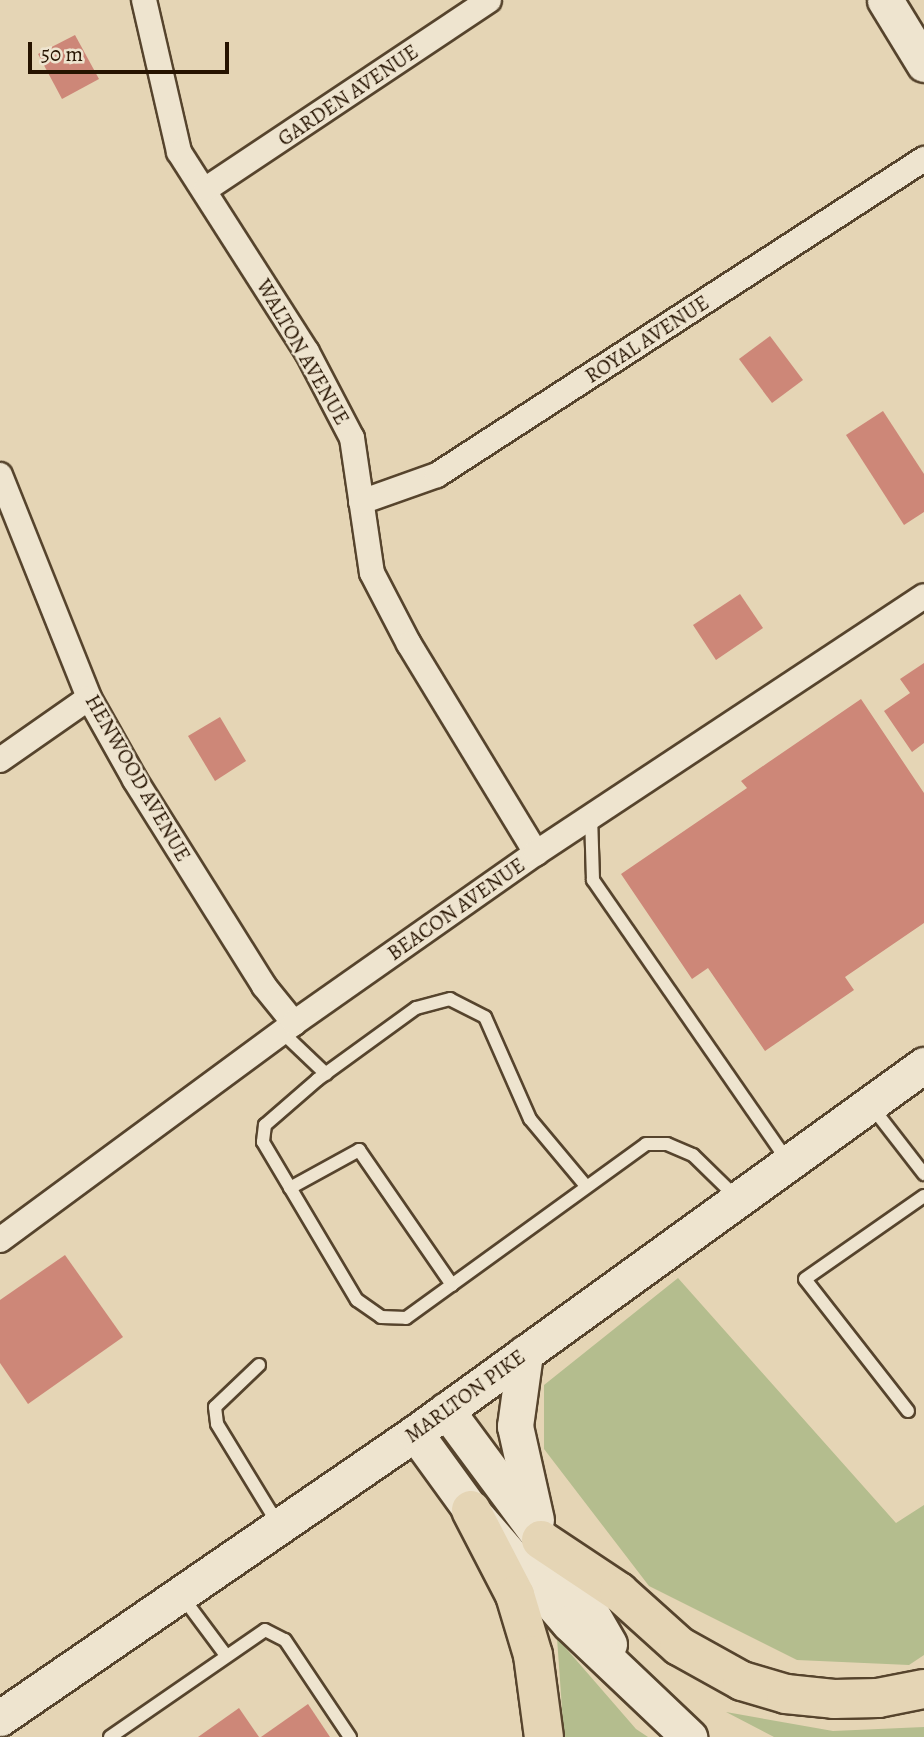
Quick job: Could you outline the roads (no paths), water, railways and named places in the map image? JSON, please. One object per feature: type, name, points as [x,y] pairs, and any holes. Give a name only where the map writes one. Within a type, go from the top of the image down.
[{"type":"highway","points":[[471,1510],[515,1595],[538,1680],[544,1737]]},
{"type":"highway","points":[[541,1540],[619,1592],[679,1646],[742,1681],[786,1693],[834,1699],[878,1698],[924,1689]]},
{"type":"main road","points":[[885,0],[924,64]]},
{"type":"main road","name":"MARLTON PIKE","points":[[3,1710],[181,1595],[415,1433],[924,1065]]},
{"type":"main road","points":[[525,1353],[515,1426],[541,1540]]},
{"type":"main road","points":[[446,1410],[572,1580],[630,1681]]},
{"type":"main road","points":[[415,1433],[471,1510],[569,1623],[689,1737]]},
{"type":"street","name":"WALTON AVENUE","points":[[144,0],[179,152],[206,190],[307,352],[352,438],[372,573],[409,644],[536,853]]},
{"type":"street","name":"GARDEN AVENUE","points":[[206,190],[489,0]]},
{"type":"street","name":"ROYAL AVENUE","points":[[361,502],[437,475],[924,159]]},
{"type":"street","name":"HENWOOD AVENUE","points":[[0,475],[89,698],[135,780],[289,1029]]},
{"type":"street","name":"BEACON AVENUE","points":[[0,1240],[536,853],[924,596]]},
{"type":"street","points":[[0,760],[89,698]]},
{"type":"lane","points":[[591,816],[593,880],[788,1163]]},
{"type":"lane","points":[[586,1186],[530,1119],[485,1017],[450,999],[416,1008],[326,1074],[265,1125],[263,1142],[357,1300],[381,1317],[406,1318],[646,1144],[667,1144],[693,1155],[738,1199]]},
{"type":"lane","points":[[289,1029],[326,1074]]},
{"type":"lane","points":[[870,1104],[920,1160],[924,1174]]},
{"type":"lane","points":[[290,1188],[359,1150],[452,1284]]},
{"type":"lane","points":[[908,1411],[805,1279],[924,1196]]},
{"type":"lane","points":[[260,1365],[215,1407],[217,1424],[279,1527]]},
{"type":"lane","points":[[181,1595],[225,1654]]},
{"type":"lane","points":[[110,1737],[225,1654],[265,1630],[285,1640],[350,1737]]}]
